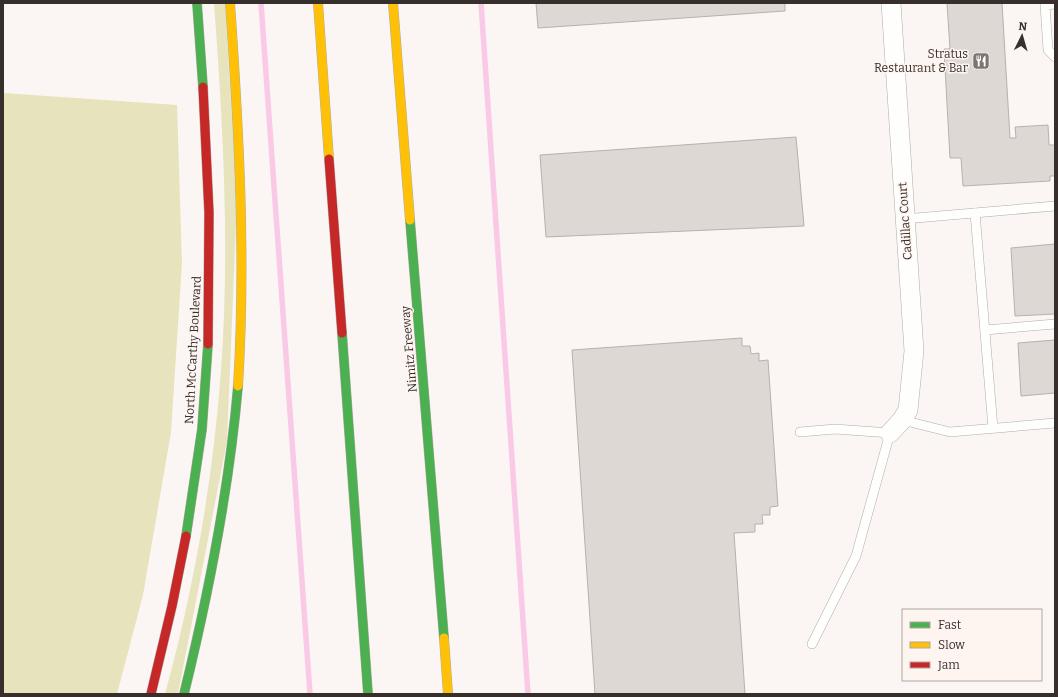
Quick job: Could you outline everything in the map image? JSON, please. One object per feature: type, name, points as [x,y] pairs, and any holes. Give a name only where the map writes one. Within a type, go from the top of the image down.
[{"type":"main road","name":"North McCarthy Boulevard","points":[[151,694],[179,576],[190,516],[199,450],[208,340],[210,275],[208,173],[198,3]]},
{"type":"main road","points":[[184,694],[211,583],[222,521],[232,446],[241,342],[241,172],[230,3]]},
{"type":"main road","points":[[318,3],[368,694]]},
{"type":"main road","name":"Nimitz Freeway","points":[[393,3],[448,694]]},
{"type":"street","name":"Cadillac Court","points":[[890,3],[914,351],[908,410],[896,426]]},
{"type":"lane","points":[[1055,4],[1045,5],[1048,50],[1055,57]]},
{"type":"lane","points":[[904,219],[1055,206]]},
{"type":"lane","points":[[975,213],[993,428]]},
{"type":"lane","points":[[985,330],[1055,324]]},
{"type":"lane","points":[[800,432],[896,426],[950,432],[1055,423]]},
{"type":"lane","points":[[812,644],[856,556],[896,426]]},
{"type":"shaded area","points":[[214,3],[225,3],[237,199],[227,441],[178,694],[165,694],[185,614],[201,534],[213,452],[221,370],[224,324],[225,232],[223,141]]},
{"type":"shaded area","points":[[3,93],[177,105],[182,263],[171,432],[143,595],[117,694],[3,694]]},
{"type":"building","points":[[536,3],[785,3],[785,11],[538,28]]},
{"type":"building","points":[[947,3],[1002,3],[1010,138],[1016,138],[1015,127],[1048,125],[1049,145],[1055,145],[1055,176],[1050,176],[1050,181],[963,186],[961,158],[950,158],[944,49],[950,49]]},
{"type":"building","points":[[796,137],[804,226],[546,237],[540,155]]},
{"type":"building","points":[[1055,244],[1055,314],[1015,316],[1011,248]]},
{"type":"building","points":[[742,338],[742,346],[750,346],[751,354],[759,353],[759,361],[768,360],[778,506],[770,507],[770,515],[762,515],[763,524],[755,524],[755,532],[734,533],[745,694],[595,694],[572,350]]},
{"type":"building","points":[[1055,340],[1055,393],[1021,396],[1018,343]]},
{"type":"waterway","points":[[261,3],[310,694]]},
{"type":"waterway","points":[[481,3],[528,694]]},
{"type":"traffic: fast","points":[[197,3],[203,87]]},
{"type":"traffic: fast","points":[[410,220],[444,638]]},
{"type":"traffic: fast","points":[[342,333],[368,694]]},
{"type":"traffic: fast","points":[[186,536],[202,429],[208,344]]},
{"type":"traffic: fast","points":[[184,694],[202,618],[224,503],[238,386]]},
{"type":"traffic: slow","points":[[230,3],[239,147],[240,194],[241,290],[238,386]]},
{"type":"traffic: slow","points":[[318,3],[329,159]]},
{"type":"traffic: slow","points":[[393,3],[410,220]]},
{"type":"traffic: slow","points":[[444,638],[448,694]]},
{"type":"traffic: jam","points":[[203,87],[209,213],[208,344]]},
{"type":"traffic: jam","points":[[329,159],[342,333]]},
{"type":"traffic: jam","points":[[151,694],[172,606],[186,536]]},
{"type":"place","name":"Stratus Restaurant & Bar","points":[[981,61]]}]
